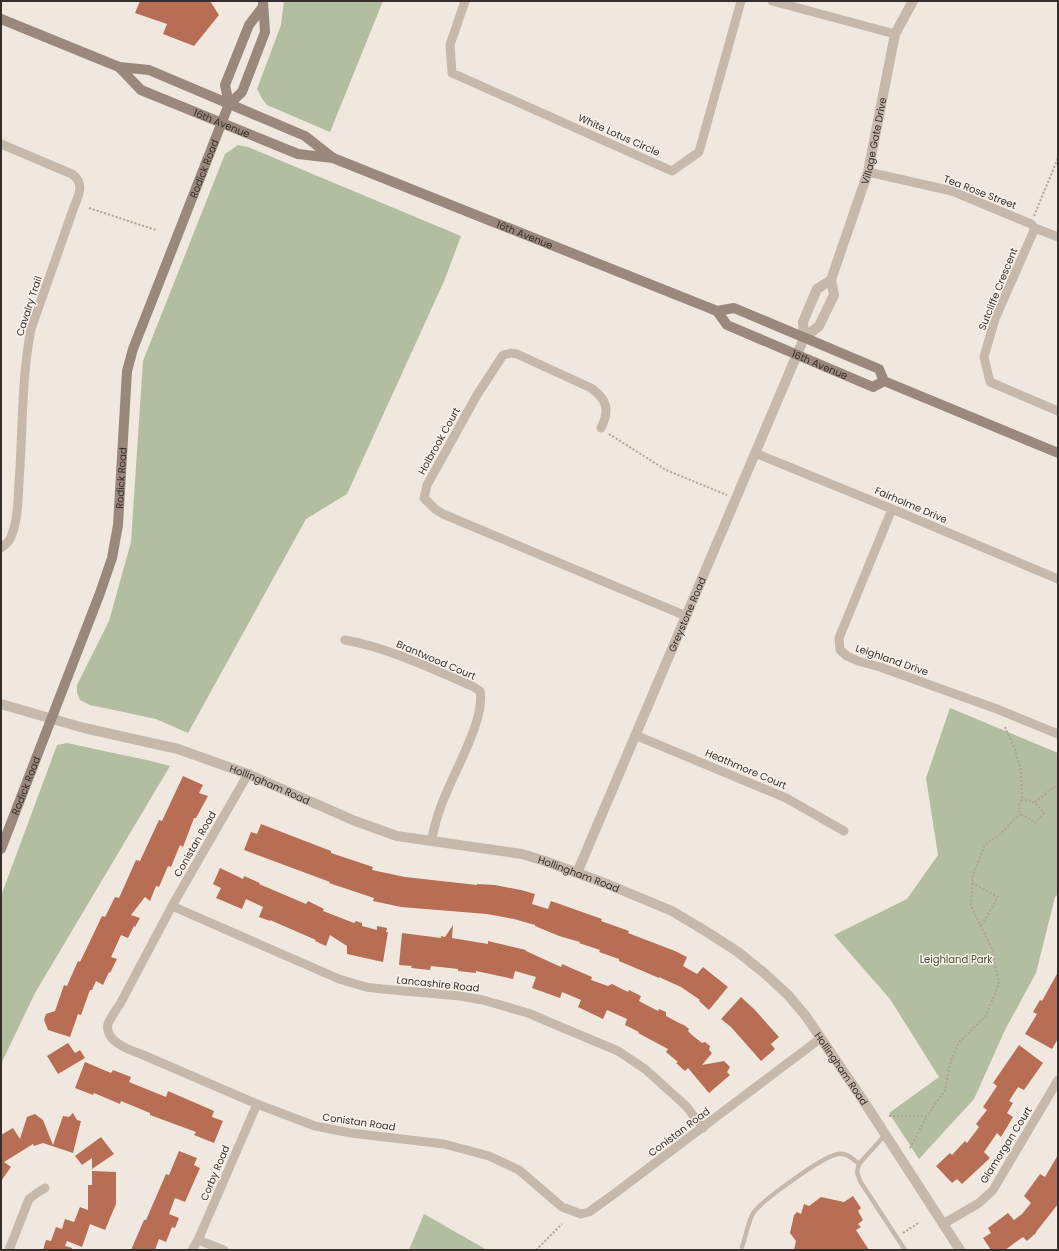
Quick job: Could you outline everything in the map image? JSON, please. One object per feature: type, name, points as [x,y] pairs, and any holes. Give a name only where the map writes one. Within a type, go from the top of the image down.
[{"type":"main road","name":"Rodick Road","points":[[229,104],[225,85],[249,25],[262,4]]},
{"type":"main road","name":"Rodick Road","points":[[1,849],[107,574],[116,539],[125,394],[129,361],[229,104],[242,92],[265,32],[262,4]]},
{"type":"main road","name":"16th Avenue","points":[[1,19],[119,68],[149,70],[305,136],[333,158]]},
{"type":"main road","name":"16th Avenue","points":[[119,68],[141,90],[298,154],[333,158],[717,311],[734,308],[879,369],[884,381],[1058,454]]},
{"type":"main road","name":"16th Avenue","points":[[717,311],[727,325],[873,387],[884,381]]},
{"type":"street","name":"White Lotus Circle","points":[[465,1],[450,45],[452,73],[672,171],[698,152],[741,1]]},
{"type":"street","points":[[772,1],[895,34]]},
{"type":"street","name":"Village Gate Drive","points":[[804,338],[819,326],[834,295],[831,280],[868,172],[895,34],[913,1]]},
{"type":"street","name":"Cavalry Trail","points":[[1,144],[72,174],[76,177],[80,185],[80,195],[74,207],[31,329],[27,350],[21,461],[16,515],[11,536],[7,544],[1,548]]},
{"type":"street","name":"Tea Rose Street","points":[[868,172],[952,191],[1058,237]]},
{"type":"street","name":"Sutcliffe Crescent","points":[[1033,226],[996,319],[984,357],[990,382],[1058,411]]},
{"type":"street","points":[[804,338],[803,322],[817,289],[831,280]]},
{"type":"street","name":"Greystone Road","points":[[576,873],[804,338]]},
{"type":"street","name":"Holbrook Court","points":[[601,428],[606,412],[605,403],[601,395],[591,388],[517,354],[511,353],[502,355],[477,395],[427,485],[424,498],[443,514],[686,616]]},
{"type":"street","name":"Fairholme Drive","points":[[755,453],[1058,579]]},
{"type":"street","name":"Leighland Drive","points":[[892,509],[840,638],[840,650],[846,656],[858,661],[997,709],[1058,734]]},
{"type":"street","name":"Brantwood Court","points":[[345,640],[368,644],[390,652],[472,686],[480,691],[482,699],[480,711],[466,749],[440,809],[431,841]]},
{"type":"street","name":"Hollingham Road","points":[[1,704],[84,728],[178,749],[248,774],[382,832],[398,836],[522,854],[545,861],[607,884],[672,912],[738,952],[788,995],[806,1015],[960,1250]]},
{"type":"street","name":"Heathmore Court","points":[[635,735],[786,798],[844,831]]},
{"type":"street","name":"Conistan Road","points":[[248,774],[172,906],[120,1004],[112,1016],[108,1026],[108,1032],[112,1038],[128,1050],[141,1054],[257,1104],[315,1126],[351,1134],[444,1144],[489,1156],[520,1170],[562,1207],[581,1214],[589,1212],[821,1038]]},
{"type":"street","name":"Lancashire Road","points":[[172,906],[340,979],[366,987],[460,996],[483,1000],[528,1012],[618,1052],[646,1068],[686,1106],[703,1128]]},
{"type":"street","name":"Glamorgan Court","points":[[943,1224],[979,1203],[993,1190],[1058,1080]]},
{"type":"street","name":"Corby Road","points":[[192,1250],[198,1240],[257,1104]]},
{"type":"street","points":[[9,1250],[29,1199],[45,1188]]},
{"type":"street","points":[[198,1240],[224,1250]]},
{"type":"lane","points":[[885,1135],[859,1164],[857,1172],[860,1181],[905,1250]]},
{"type":"lane","points":[[742,1247],[753,1213],[767,1199],[826,1158],[839,1153],[847,1154],[859,1164]]},
{"type":"path","points":[[1033,226],[1058,158]]},
{"type":"path","points":[[89,208],[156,230]]},
{"type":"path","points":[[601,428],[666,470],[736,498]]},
{"type":"path","points":[[1006,727],[1015,749],[1021,772],[1022,800],[1019,807],[1020,814]]},
{"type":"path","points":[[1035,802],[1058,784]]},
{"type":"path","points":[[1020,814],[1035,823],[1044,813],[1035,802],[1022,800]]},
{"type":"path","points":[[910,1148],[927,1116],[945,1090],[951,1060],[959,1042],[985,1017],[999,984],[992,949],[971,906],[972,883],[973,875],[985,845],[1000,834],[1020,814]]},
{"type":"path","points":[[972,883],[998,898],[981,926]]},
{"type":"path","points":[[889,1116],[927,1116]]},
{"type":"path","points":[[897,1237],[920,1222]]},
{"type":"path","points":[[536,1250],[562,1224]]},
{"type":"green space","points":[[284,1],[383,1],[330,132],[267,105],[257,89],[281,25]]},
{"type":"green space","points":[[238,145],[248,147],[461,236],[445,279],[347,494],[306,519],[188,733],[156,719],[90,705],[80,700],[77,693],[77,685],[109,621],[131,542],[143,361],[225,154]]},
{"type":"green space","name":"Leighland Park","points":[[950,708],[1058,753],[1058,894],[1055,897],[1036,973],[1005,1030],[974,1099],[919,1159],[889,1113],[939,1077],[890,999],[834,935],[907,899],[938,855],[926,778]]},
{"type":"green space","points":[[67,743],[170,766],[35,993],[1,1064],[1,896],[57,745]]},
{"type":"green space","points":[[424,1214],[487,1250],[409,1250]]},
{"type":"building","points":[[140,1],[210,1],[219,15],[194,46],[163,34],[167,24],[135,13]]},
{"type":"building","points":[[183,776],[203,785],[199,793],[208,796],[196,818],[194,818],[183,847],[180,845],[171,867],[168,866],[159,887],[156,886],[150,901],[145,897],[131,915],[140,918],[128,938],[121,935],[111,957],[117,959],[110,973],[109,972],[103,985],[96,981],[92,990],[90,990],[81,1015],[78,1014],[70,1037],[48,1030],[44,1020],[46,1014],[55,1011],[64,985],[67,986],[78,961],[80,962],[102,916],[105,917],[115,897],[119,898],[136,860],[140,861],[159,820],[162,821]]},
{"type":"building","points":[[261,824],[331,851],[331,853],[373,867],[372,870],[405,877],[477,885],[495,885],[535,894],[532,904],[548,909],[551,901],[602,919],[601,921],[629,931],[628,933],[687,957],[683,966],[697,974],[703,967],[728,987],[709,1010],[699,1001],[700,1000],[681,987],[619,961],[619,959],[599,952],[600,950],[559,936],[535,925],[487,914],[401,907],[373,901],[374,898],[329,883],[330,882],[244,850],[251,832],[257,834]]},
{"type":"building","points":[[220,868],[243,879],[244,876],[306,904],[308,901],[324,909],[323,911],[354,923],[356,921],[362,923],[362,926],[377,930],[377,926],[387,928],[386,932],[388,932],[383,962],[347,954],[347,946],[330,935],[326,946],[315,941],[316,940],[270,920],[259,917],[263,907],[246,899],[242,909],[216,898],[221,888],[213,884]]},
{"type":"building","points":[[453,925],[452,938],[488,944],[488,941],[526,950],[561,967],[562,964],[592,977],[591,980],[608,986],[612,984],[628,992],[629,990],[641,996],[639,1001],[658,1011],[659,1009],[666,1012],[666,1016],[684,1025],[689,1029],[688,1031],[692,1035],[702,1043],[705,1042],[710,1046],[709,1050],[712,1053],[702,1065],[724,1061],[730,1067],[727,1072],[730,1075],[709,1093],[688,1068],[685,1071],[676,1063],[678,1062],[666,1052],[668,1049],[625,1025],[627,1019],[607,1010],[603,1019],[578,1007],[581,1000],[562,992],[560,998],[532,988],[536,977],[515,971],[513,979],[476,971],[476,973],[431,966],[430,970],[399,965],[402,933],[441,938],[441,936],[445,937]]},
{"type":"building","points":[[1058,972],[1058,1039],[1052,1049],[1025,1034],[1037,1014],[1033,1012],[1040,1000],[1042,1001]]},
{"type":"building","points":[[741,997],[779,1037],[771,1044],[775,1049],[761,1061],[731,1027],[721,1019]]},
{"type":"building","points":[[68,1043],[75,1053],[80,1050],[85,1058],[58,1074],[47,1056]]},
{"type":"building","points":[[1019,1045],[1043,1063],[1024,1090],[1018,1087],[1009,1101],[1013,1103],[1007,1113],[1013,1117],[1001,1137],[997,1133],[984,1152],[990,1158],[962,1184],[957,1179],[952,1183],[936,1166],[950,1153],[952,1155],[965,1141],[967,1143],[979,1127],[976,1124],[987,1110],[983,1107],[997,1086],[993,1083]]},
{"type":"building","points":[[85,1062],[111,1073],[113,1070],[131,1077],[129,1082],[166,1097],[168,1091],[214,1111],[212,1117],[223,1121],[214,1143],[194,1135],[196,1132],[150,1115],[150,1113],[121,1101],[120,1104],[94,1093],[93,1095],[75,1088]]},
{"type":"building","points":[[73,1113],[77,1120],[81,1121],[73,1153],[43,1143],[34,1146],[33,1144],[4,1162],[11,1167],[1,1181],[1,1135],[13,1128],[20,1139],[27,1117],[35,1114],[43,1120],[53,1145],[63,1116],[69,1117]]},
{"type":"building","points":[[101,1137],[114,1154],[92,1169],[92,1158],[82,1165],[75,1156]]},
{"type":"building","points":[[179,1151],[197,1158],[194,1165],[200,1168],[185,1202],[175,1198],[169,1214],[179,1218],[175,1228],[172,1227],[166,1242],[159,1239],[155,1250],[131,1250],[166,1174],[169,1175]]},
{"type":"building","points":[[1058,1155],[1058,1204],[1036,1233],[1027,1241],[1023,1237],[1005,1250],[991,1250],[983,1238],[991,1233],[988,1228],[1008,1213],[1014,1220],[1022,1214],[1031,1203],[1024,1196],[1040,1174],[1045,1177]]},
{"type":"building","points":[[92,1171],[116,1172],[116,1204],[105,1230],[90,1224],[82,1247],[67,1241],[65,1246],[72,1248],[72,1250],[43,1250],[46,1240],[51,1241],[56,1227],[62,1229],[65,1219],[74,1222],[80,1207],[88,1210],[88,1185],[92,1185]]},
{"type":"building","points":[[853,1196],[861,1208],[858,1211],[863,1220],[858,1224],[861,1227],[856,1230],[869,1250],[794,1250],[796,1241],[790,1233],[794,1215],[797,1212],[801,1214],[804,1204],[809,1206],[821,1197],[844,1202]]}]
